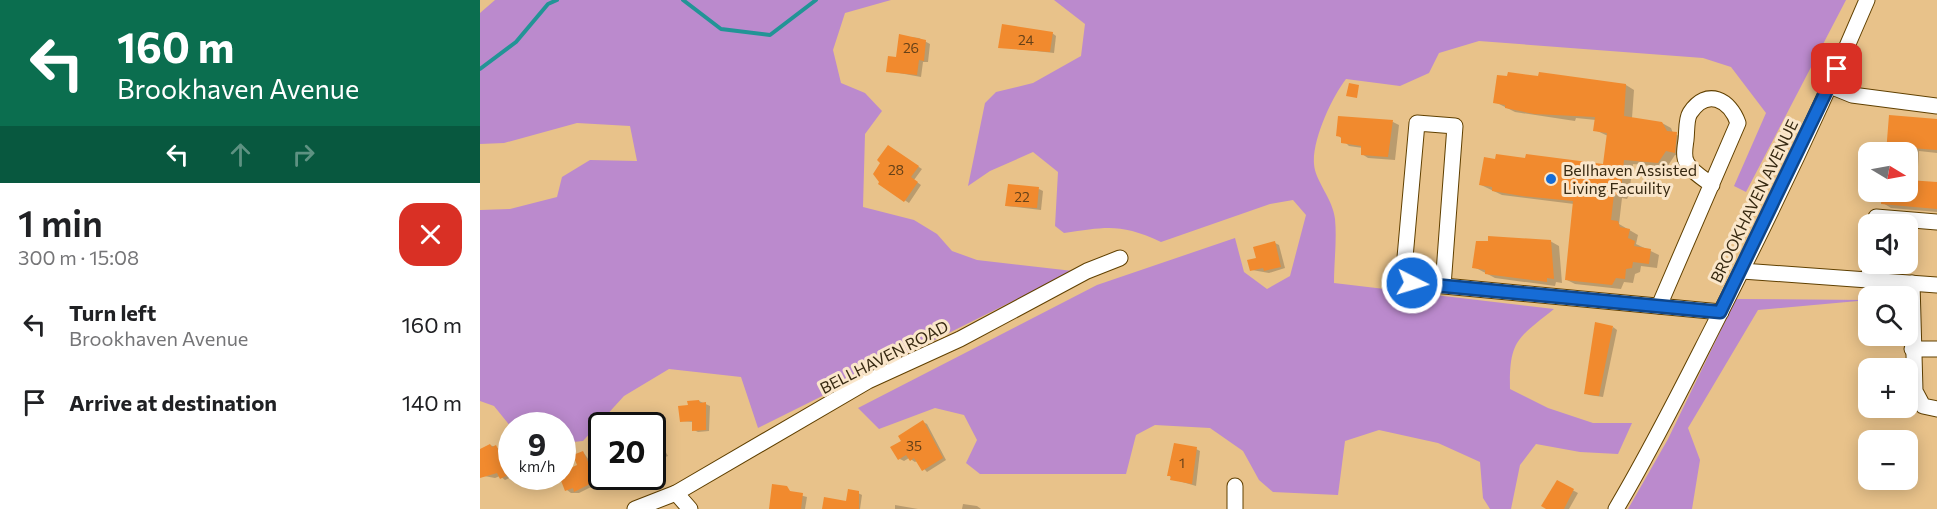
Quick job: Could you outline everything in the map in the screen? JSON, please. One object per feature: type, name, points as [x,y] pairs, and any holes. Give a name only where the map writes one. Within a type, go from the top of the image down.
[{"type":"street","name":"BROOKHAVEN AVENUE","points":[[1616,509],[1645,461],[1742,271],[1830,86],[1867,0]]},
{"type":"street","points":[[1830,86],[1852,95],[1937,106]]},
{"type":"street","points":[[1659,306],[1712,185],[1738,123],[1733,109],[1726,102],[1714,99],[1701,102],[1689,114],[1685,155],[1687,165],[1712,185]]},
{"type":"street","points":[[1443,286],[1455,126],[1417,123],[1403,280],[1443,286],[1720,312]]},
{"type":"street","points":[[1918,220],[1937,222]]},
{"type":"street","name":"BELLHAVEN ROAD","points":[[635,509],[676,494],[868,381],[960,339],[1087,271],[1120,258]]},
{"type":"street","points":[[1742,271],[1937,285]]},
{"type":"street","points":[[1869,274],[1869,280]]},
{"type":"street","points":[[1912,283],[1912,349],[1915,392],[1923,406],[1937,409]]},
{"type":"street","points":[[1912,349],[1937,349]]},
{"type":"street","points":[[1235,486],[1235,509]]},
{"type":"street","points":[[676,494],[690,509]]},
{"type":"shaded area","points":[[495,0],[891,0],[845,13],[833,50],[841,83],[865,93],[882,111],[865,134],[863,207],[914,220],[937,234],[952,251],[977,260],[1073,271],[758,428],[741,377],[669,369],[624,396],[609,412],[588,412],[588,436],[583,441],[576,442],[576,412],[499,412],[494,406],[480,401],[480,210],[510,209],[557,197],[562,177],[590,160],[637,161],[630,126],[577,123],[504,143],[480,144],[480,13]]},
{"type":"shaded area","points":[[1054,0],[1846,0],[1746,192],[1734,186],[1766,113],[1731,67],[1703,58],[1479,41],[1439,53],[1429,73],[1400,86],[1346,79],[1324,119],[1314,154],[1317,177],[1334,212],[1336,243],[1334,283],[1554,309],[1524,334],[1518,342],[1511,360],[1510,389],[1548,408],[1593,423],[1632,423],[1618,454],[1580,452],[1536,444],[1520,465],[1511,509],[1490,509],[1483,498],[1480,462],[1438,443],[1379,430],[1345,441],[1338,495],[1273,492],[1259,480],[1243,451],[1210,428],[1155,425],[1136,435],[1126,474],[980,474],[966,463],[977,440],[964,415],[935,408],[879,429],[858,408],[1097,285],[1235,238],[1244,272],[1267,289],[1290,276],[1306,215],[1293,200],[1270,204],[1161,242],[1124,229],[1092,229],[1064,233],[1055,226],[1058,172],[1033,152],[990,171],[968,186],[985,103],[996,92],[1033,83],[1081,56],[1085,24]]},
{"type":"shaded area","points":[[1736,299],[1858,300],[1758,310],[1688,428],[1700,460],[1692,509],[1628,509],[1668,439]]},
{"type":"building","points":[[1002,24],[1053,32],[1050,52],[998,48]]},
{"type":"building","points":[[899,34],[926,40],[924,61],[919,60],[917,75],[886,72],[888,56],[896,57]]},
{"type":"building","name":"Bellhaven Assisted Living Facuility","points":[[1508,72],[1538,76],[1539,72],[1626,84],[1624,116],[1662,122],[1667,131],[1677,132],[1675,153],[1666,151],[1658,163],[1624,160],[1621,190],[1618,195],[1614,194],[1611,220],[1618,221],[1620,227],[1630,229],[1628,238],[1635,241],[1634,246],[1651,249],[1649,264],[1633,262],[1632,268],[1626,269],[1625,279],[1616,278],[1612,285],[1565,280],[1573,201],[1492,191],[1492,187],[1479,185],[1484,157],[1495,159],[1496,154],[1525,158],[1526,154],[1603,164],[1607,133],[1593,131],[1595,117],[1534,114],[1493,103],[1497,75],[1507,76]]},
{"type":"building","points":[[1349,83],[1359,85],[1357,98],[1346,96]]},
{"type":"building","points":[[1889,115],[1937,119],[1937,150],[1918,149],[1918,142],[1887,142]]},
{"type":"building","points":[[1338,116],[1393,120],[1388,157],[1361,155],[1361,146],[1341,143],[1341,137],[1336,136]]},
{"type":"building","points":[[888,145],[919,166],[911,177],[918,182],[904,202],[878,184],[873,174],[880,163],[877,160]]},
{"type":"building","points":[[1918,181],[1937,182],[1937,209],[1881,204],[1881,202],[1918,202]]},
{"type":"building","points":[[1008,184],[1039,187],[1037,208],[1005,206]]},
{"type":"building","points":[[1488,236],[1551,240],[1554,279],[1547,278],[1547,282],[1485,274],[1485,270],[1472,268],[1476,241],[1488,241]]},
{"type":"building","points":[[1275,241],[1281,267],[1250,271],[1247,260],[1256,258],[1253,247]]},
{"type":"building","points":[[1595,322],[1613,326],[1599,396],[1584,394]]},
{"type":"building","points":[[699,400],[700,403],[706,402],[706,430],[692,431],[692,421],[680,422],[678,406],[688,405],[687,401]]},
{"type":"building","points":[[923,420],[943,458],[922,471],[914,458],[910,461],[906,455],[898,460],[890,447],[901,441],[898,436]]},
{"type":"building","points":[[1174,443],[1197,447],[1192,484],[1170,480],[1171,476],[1167,476]]},
{"type":"building","points":[[490,444],[492,447],[496,445],[498,475],[497,473],[480,478],[480,449]]},
{"type":"building","points":[[583,451],[588,462],[588,485],[574,492],[576,490],[576,454]]},
{"type":"building","points":[[1557,480],[1574,489],[1564,509],[1546,509],[1541,506]]},
{"type":"building","points":[[772,484],[787,486],[790,491],[803,493],[801,509],[769,509]]},
{"type":"building","points":[[848,489],[859,491],[859,509],[822,509],[824,497],[846,501]]},
{"type":"waterway","points":[[480,69],[516,42],[548,4],[557,0]]},
{"type":"waterway","points":[[683,0],[721,29],[770,35],[816,0]]},
{"type":"place","name":"Bellhaven Assisted Living Facuility","points":[[1551,179]]},
{"type":"route","points":[[1412,283],[1720,312],[1742,271],[1837,69]]}]
